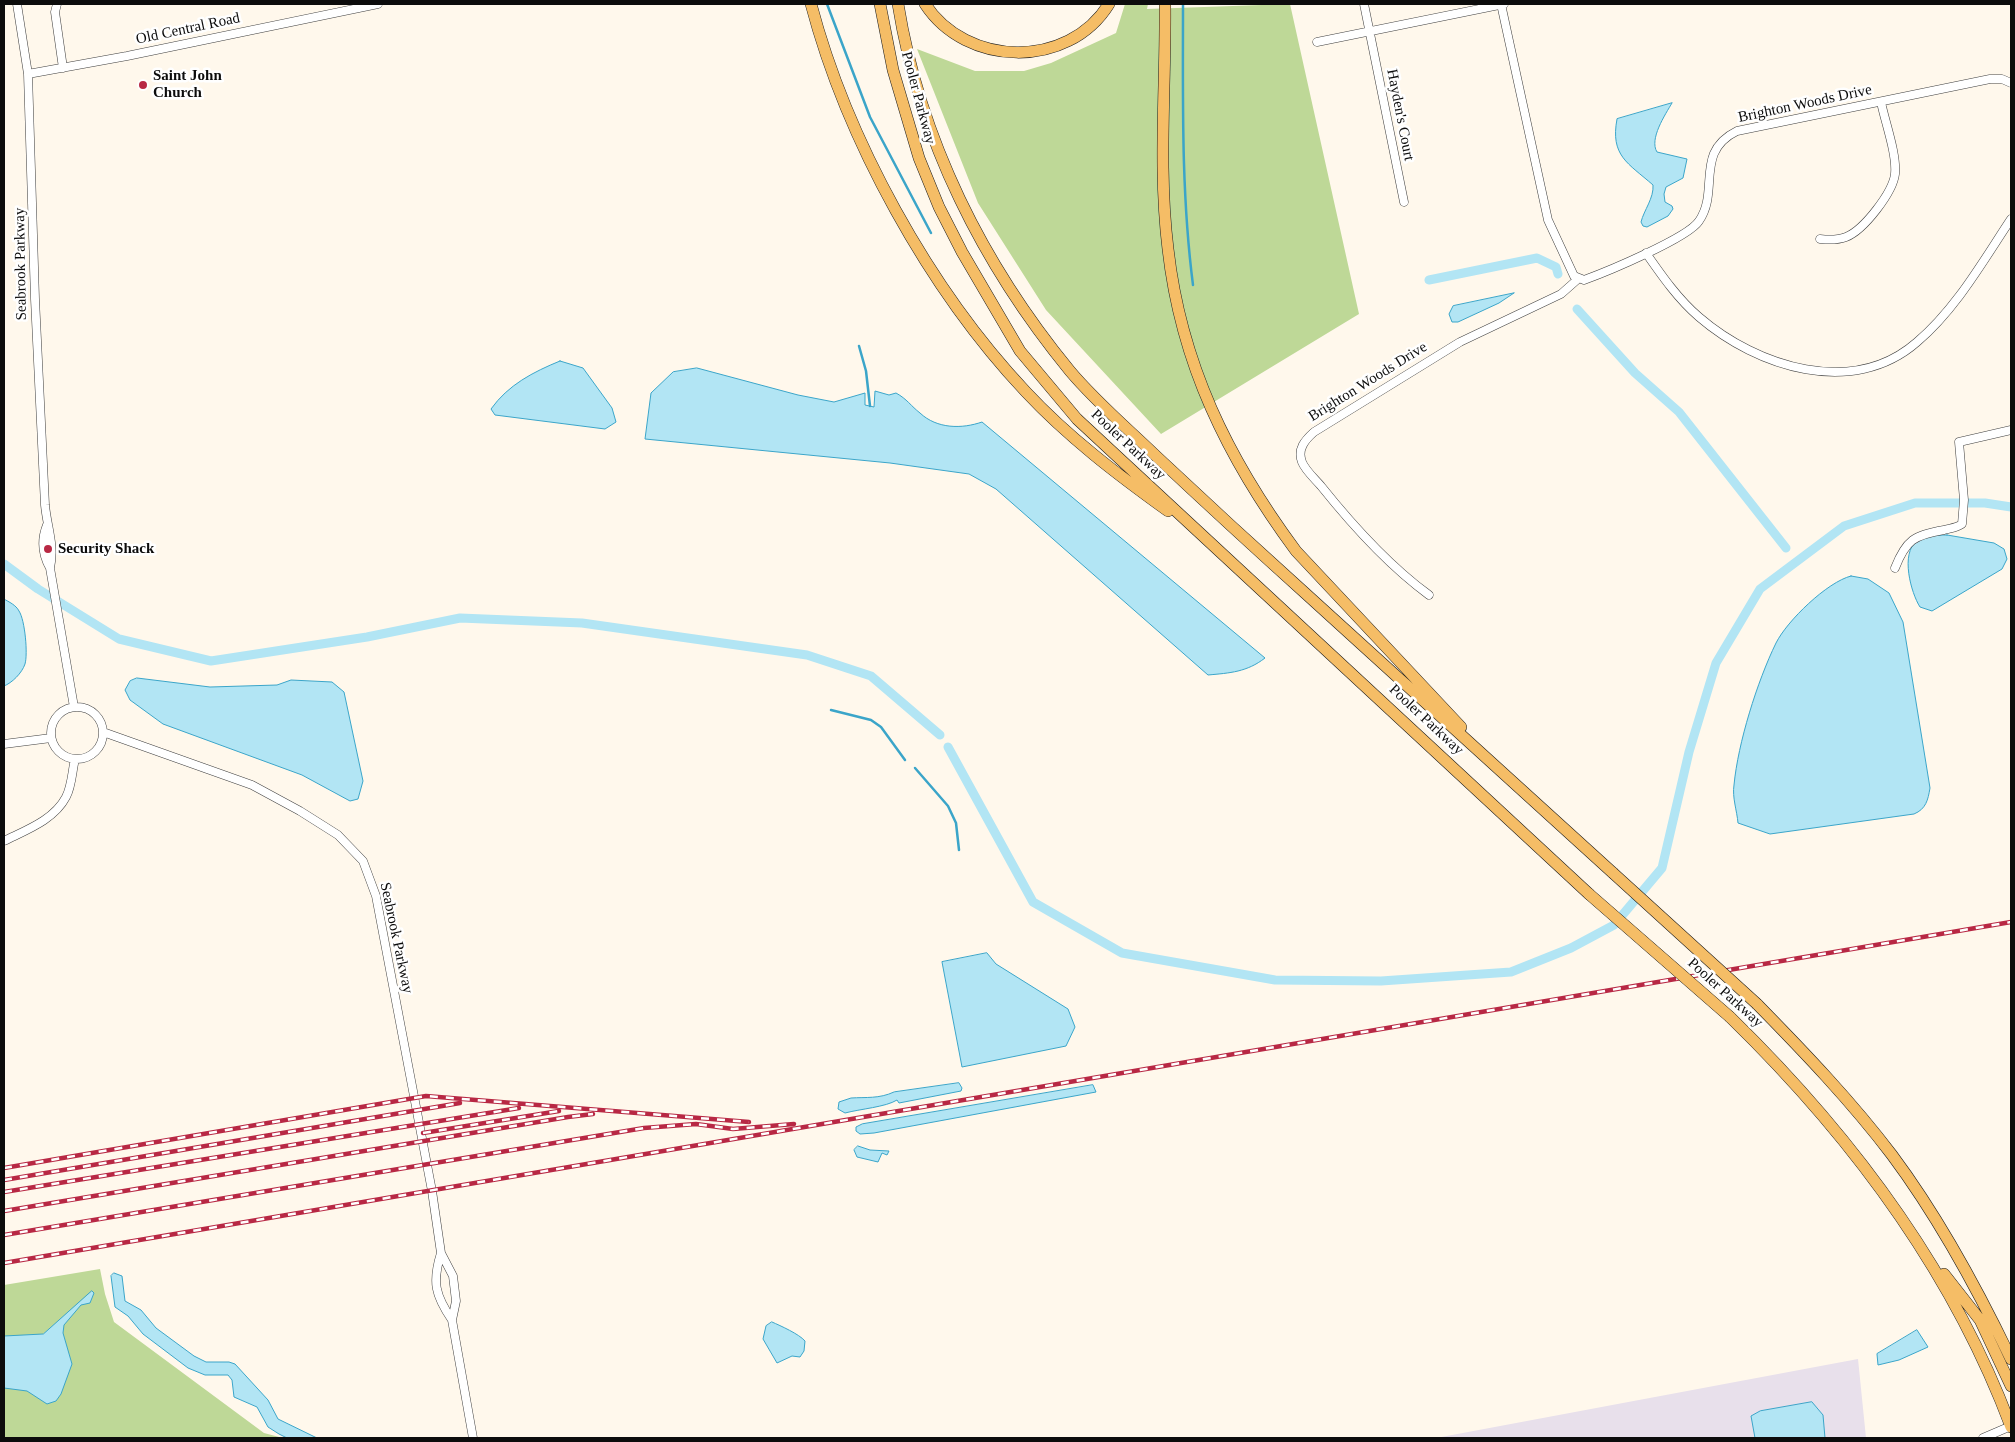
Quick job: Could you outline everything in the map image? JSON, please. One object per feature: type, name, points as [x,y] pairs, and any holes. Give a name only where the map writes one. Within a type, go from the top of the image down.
[{"type":"main road","points":[[811,4],[833,72],[873,168],[904,225],[975,330],[1027,392],[1065,429],[1124,478],[1214,545]]},
{"type":"main road","name":"Pooler Parkway","points":[[880,4],[893,70],[919,158],[939,207],[1001,321],[1020,351],[1077,418],[1589,894],[1730,1017],[1772,1057],[1815,1104],[1870,1172],[1923,1250],[1968,1329],[2011,1426]]},
{"type":"main road","name":"Pooler Parkway","points":[[898,4],[910,67],[934,138],[962,205],[996,269],[1065,365],[1094,398],[1222,518],[1757,1004],[1828,1079],[1892,1155],[1952,1247],[1988,1311],[2011,1359]]},
{"type":"main road","points":[[925,4],[944,28],[964,40],[987,49],[1014,54],[1042,51],[1070,39],[1095,22],[1109,4]]},
{"type":"main road","points":[[1165,4],[1164,184],[1168,248],[1180,320],[1198,381],[1239,466],[1272,519],[1296,551],[1445,709],[1491,763]]},
{"type":"main road","points":[[1923,1250],[1972,1308],[2011,1386]]},
{"type":"street","name":"Seabrook Parkway","points":[[16,4],[28,74],[35,309],[47,525],[52,537],[50,568],[74,707]]},
{"type":"street","points":[[57,4],[55,12],[63,68]]},
{"type":"street","name":"Old Central Road","points":[[28,74],[378,4]]},
{"type":"street","name":"Hayden's Court","points":[[1364,4],[1404,202]]},
{"type":"street","points":[[1317,42],[1502,4],[1548,220],[1560,250],[1574,276],[1578,279]]},
{"type":"street","name":"Brighton Woods Drive","points":[[1429,595],[1411,582],[1349,522],[1302,462],[1301,448],[1306,438],[1435,356],[1561,294],[1578,279],[1584,280],[1592,277],[1646,253],[1691,229],[1699,222],[1704,211],[1711,160],[1720,142],[1729,135],[1990,79],[2002,79],[2011,83]]},
{"type":"street","points":[[1820,239],[1835,239],[1856,231],[1889,192],[1894,175],[1894,164],[1881,102]]},
{"type":"street","points":[[1646,253],[1681,298],[1700,317],[1730,339],[1754,353],[1793,367],[1843,372],[1883,363],[1916,344],[1946,312],[2011,219]]},
{"type":"street","points":[[1895,568],[1901,552],[1911,540],[1924,533],[1957,527],[1962,524],[1964,500],[1959,442],[2011,430]]},
{"type":"street","points":[[74,707],[90,711],[97,716],[103,732],[98,749],[84,758],[75,759],[60,752],[51,738],[51,731],[56,718],[61,713],[74,707]]},
{"type":"street","name":"Seabrook Parkway","points":[[103,732],[252,785],[338,834],[363,861],[376,896],[432,1191],[441,1253],[452,1276],[456,1301],[452,1320],[473,1438]]},
{"type":"street","points":[[4,744],[51,738]]},
{"type":"street","points":[[4,841],[38,824],[54,813],[66,796],[75,759]]},
{"type":"street","name":"Seabrook Parkway","points":[[441,1253],[435,1274],[436,1288],[441,1304],[452,1320]]},
{"type":"street","points":[[1983,1438],[2011,1426]]},
{"type":"shaded area","points":[[1858,1359],[1866,1438],[1436,1438]]},
{"type":"green space","points":[[1125,4],[1148,4],[1147,9],[1290,4],[1359,314],[1161,434],[1046,310],[978,203],[917,49],[975,71],[1024,71],[1051,63],[1116,33]]},
{"type":"green space","points":[[100,1269],[105,1294],[114,1322],[264,1433],[283,1438],[4,1438],[4,1285]]},
{"type":"water","points":[[1672,103],[1656,134],[1655,147],[1657,152],[1687,159],[1683,178],[1666,187],[1664,194],[1665,202],[1672,206],[1673,209],[1668,216],[1647,227],[1643,226],[1641,222],[1652,195],[1653,185],[1623,158],[1616,142],[1617,119]]},
{"type":"water","points":[[1514,293],[1499,303],[1458,322],[1452,322],[1449,314],[1453,306]]},
{"type":"water","points":[[560,361],[583,368],[612,408],[616,422],[605,429],[495,415],[491,409],[513,386]]},
{"type":"water","points":[[697,368],[798,395],[834,402],[865,393],[865,405],[874,407],[875,391],[889,395],[896,393],[927,418],[942,425],[966,426],[982,422],[1265,658],[1245,669],[1208,675],[996,489],[969,474],[890,463],[645,439],[651,393],[673,372]]},
{"type":"water","points":[[1947,535],[1994,543],[2004,549],[2007,559],[2002,569],[1932,611],[1920,607],[1913,592],[1909,573],[1909,554],[1912,547],[1920,539]]},
{"type":"water","points":[[1851,576],[1868,579],[1889,593],[1903,622],[1930,788],[1926,804],[1914,814],[1770,834],[1738,823],[1734,799],[1736,768],[1755,694],[1776,643],[1789,624],[1820,594],[1841,580]]},
{"type":"water","points":[[4,599],[16,607],[21,615],[26,653],[22,671],[4,686]]},
{"type":"water","points":[[137,678],[210,687],[277,685],[291,680],[332,682],[344,692],[363,781],[358,799],[350,801],[302,775],[163,724],[130,700],[125,690],[130,681]]},
{"type":"water","points":[[987,953],[996,964],[1068,1009],[1075,1027],[1066,1046],[962,1067],[942,962]]},
{"type":"water","points":[[959,1083],[962,1088],[961,1091],[899,1103],[897,1100],[880,1106],[845,1113],[838,1109],[839,1102],[851,1098],[878,1097],[894,1092]]},
{"type":"water","points":[[1093,1085],[1096,1092],[874,1133],[860,1134],[856,1131],[856,1127],[862,1124]]},
{"type":"water","points":[[858,1146],[870,1150],[889,1151],[887,1155],[882,1153],[878,1162],[857,1157],[854,1150]]},
{"type":"water","points":[[114,1273],[122,1276],[125,1301],[141,1310],[156,1328],[194,1356],[206,1362],[229,1362],[235,1364],[268,1400],[278,1419],[317,1438],[287,1438],[279,1434],[268,1427],[257,1407],[234,1397],[232,1380],[228,1375],[205,1375],[188,1368],[143,1334],[128,1316],[115,1307],[111,1276]]},
{"type":"water","points":[[92,1291],[94,1293],[90,1303],[81,1305],[64,1325],[63,1333],[72,1364],[61,1394],[56,1401],[47,1404],[27,1391],[4,1388],[4,1336],[43,1334]]},
{"type":"water","points":[[772,1322],[805,1341],[804,1351],[800,1357],[792,1356],[777,1363],[763,1339],[766,1326]]},
{"type":"water","points":[[1917,1330],[1928,1347],[1899,1360],[1878,1365],[1877,1354]]},
{"type":"water","points":[[1812,1402],[1823,1415],[1825,1438],[1755,1438],[1751,1416],[1760,1411]]},
{"type":"waterway","points":[[827,4],[870,117],[931,233]]},
{"type":"waterway","points":[[1183,4],[1183,110],[1186,215],[1193,285]]},
{"type":"waterway","points":[[1429,280],[1537,258],[1556,267],[1558,274]]},
{"type":"waterway","points":[[1577,309],[1635,373],[1679,412],[1786,548]]},
{"type":"waterway","points":[[859,346],[866,371],[870,406]]},
{"type":"waterway","points":[[948,747],[1033,902],[1122,953],[1275,980],[1381,981],[1511,972],[1571,948],[1614,925],[1662,868],[1689,752],[1716,663],[1760,589],[1844,526],[1915,503],[1985,503],[2011,507]]},
{"type":"waterway","points":[[4,564],[38,589],[119,639],[211,661],[367,637],[460,618],[582,623],[807,655],[871,676],[940,735]]},
{"type":"waterway","points":[[831,710],[871,720],[881,727],[905,760]]},
{"type":"waterway","points":[[915,768],[948,806],[956,823],[959,850]]},
{"type":"railway","points":[[4,1263],[2011,922]]},
{"type":"railway","points":[[4,1168],[426,1096],[749,1122]]},
{"type":"railway","points":[[4,1180],[460,1103]]},
{"type":"railway","points":[[4,1192],[519,1108]]},
{"type":"railway","points":[[423,1133],[559,1111]]},
{"type":"railway","points":[[4,1211],[593,1114]]},
{"type":"railway","points":[[4,1235],[644,1128],[696,1124],[733,1129],[794,1124]]},
{"type":"place","name":"Saint John Church","points":[[143,85]]},
{"type":"place","name":"Security Shack","points":[[48,549]]}]
